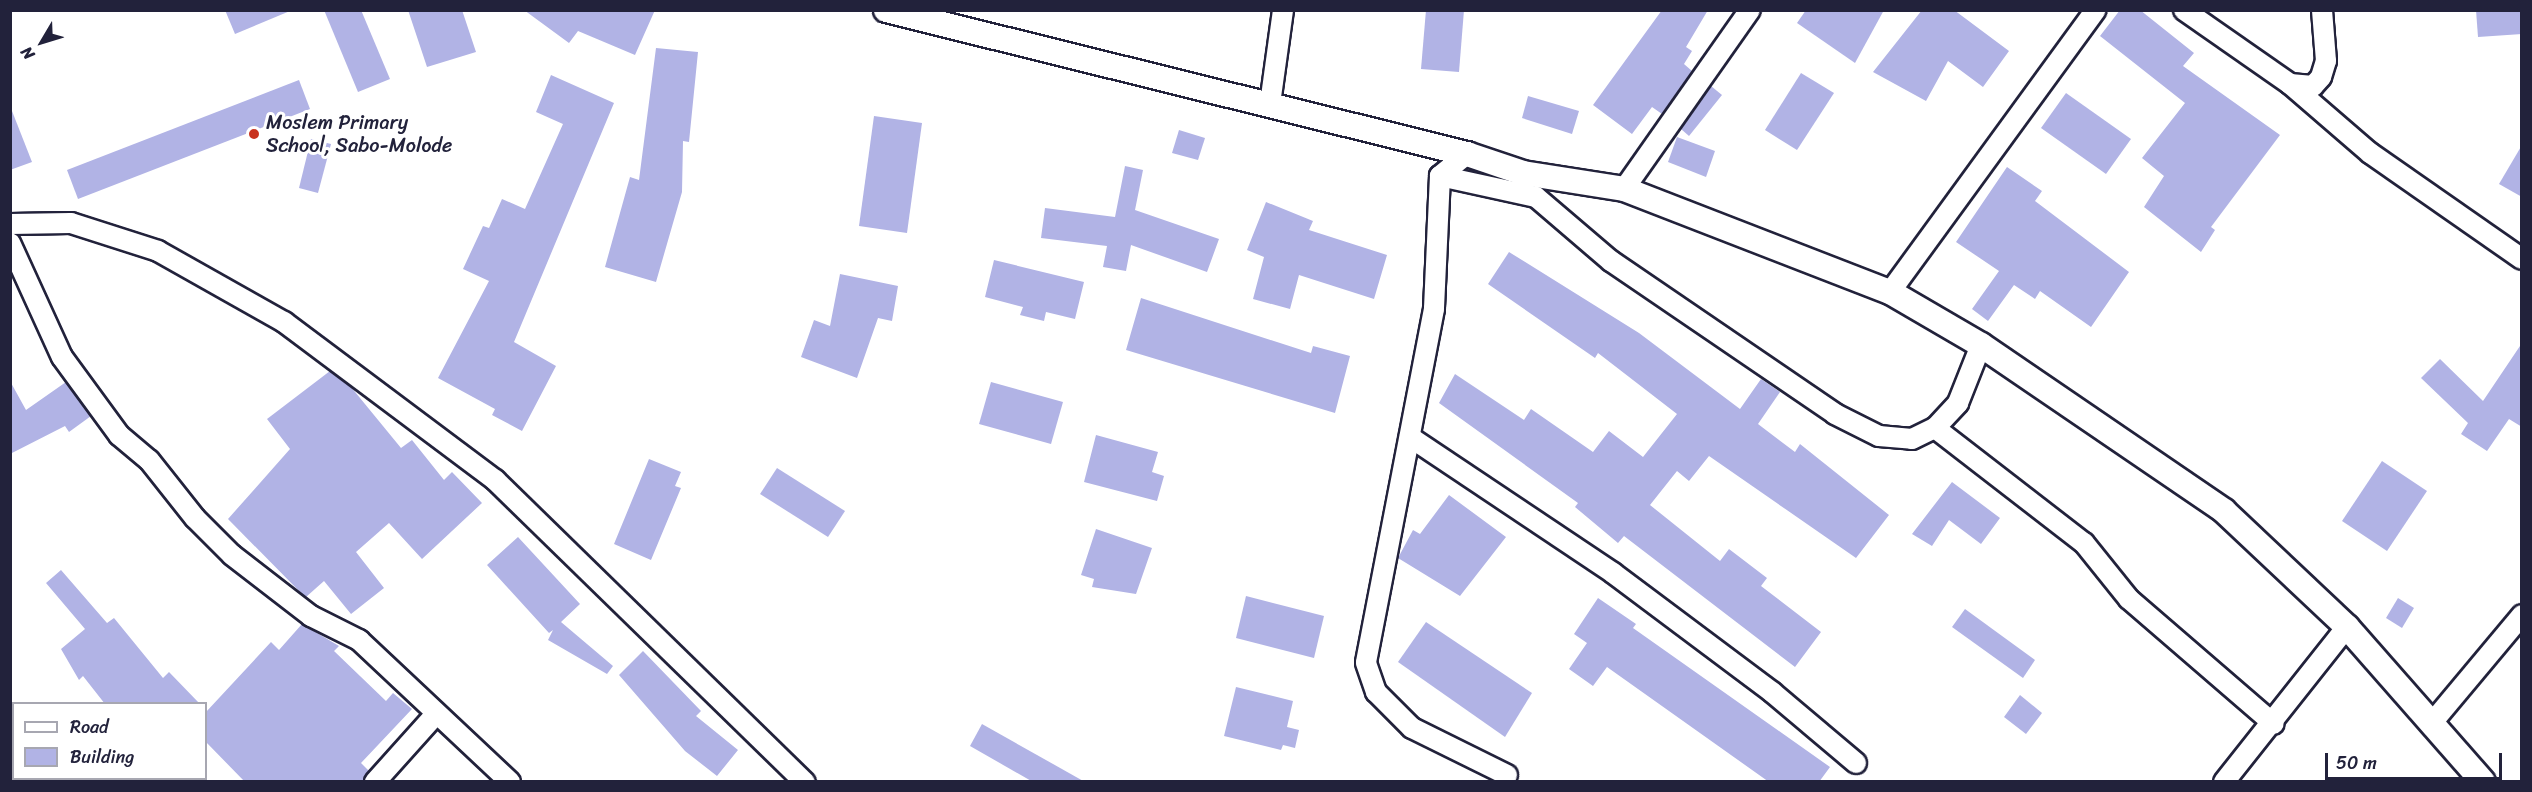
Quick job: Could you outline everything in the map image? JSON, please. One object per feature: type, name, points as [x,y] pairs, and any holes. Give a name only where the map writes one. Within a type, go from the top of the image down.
[{"type":"street","points":[[886,10],[1467,154],[1522,173],[1624,189],[1890,292],[1981,345],[2224,512],[2347,627],[2483,782]]},
{"type":"street","points":[[1270,104],[1283,10]]},
{"type":"street","points":[[1624,189],[1750,10]]},
{"type":"street","points":[[1890,292],[2096,10]]},
{"type":"street","points":[[2184,10],[2290,84],[2370,153],[2522,259]]},
{"type":"street","points":[[2290,84],[2313,86],[2321,77],[2326,61],[2322,10]]},
{"type":"street","points":[[1467,154],[1440,176],[1434,309],[1366,663],[1369,680],[1412,728],[1507,775]]},
{"type":"street","points":[[1440,176],[1536,197],[1550,206],[1611,261],[1835,414],[1899,440],[1935,428],[1958,403],[1981,345]]},
{"type":"street","points":[[10,224],[71,223],[158,251],[284,321],[495,480],[805,782]]},
{"type":"street","points":[[10,243],[62,357],[119,435],[149,460],[232,555],[311,616],[359,640],[510,782]]},
{"type":"street","points":[[1935,428],[2084,543],[2129,599],[2274,724]]},
{"type":"street","points":[[1410,437],[1613,573],[1772,692],[1856,763]]},
{"type":"street","points":[[2431,724],[2522,615]]},
{"type":"street","points":[[2224,782],[2274,724],[2347,627]]},
{"type":"street","points":[[375,782],[436,714]]},
{"type":"building","points":[[225,10],[290,10],[290,11],[235,34]]},
{"type":"building","points":[[324,10],[361,10],[390,79],[358,92]]},
{"type":"building","points":[[408,10],[462,10],[476,52],[427,67]]},
{"type":"building","points":[[524,10],[655,10],[635,55],[578,31],[569,43]]},
{"type":"building","points":[[1426,10],[1464,10],[1459,72],[1421,69]]},
{"type":"building","points":[[1662,10],[1708,10],[1686,47],[1692,51],[1684,64],[1692,71],[1662,114],[1652,107],[1632,134],[1593,105]]},
{"type":"building","points":[[1806,10],[1884,10],[1855,63],[1797,23]]},
{"type":"building","points":[[1922,10],[1954,10],[2009,51],[1983,87],[1948,61],[1926,101],[1873,72]]},
{"type":"building","points":[[2120,10],[2140,10],[2194,53],[2183,66],[2280,135],[2211,227],[2215,230],[2201,252],[2144,207],[2164,176],[2142,158],[2185,103],[2100,36]]},
{"type":"building","points":[[2476,10],[2522,10],[2522,34],[2478,37]]},
{"type":"building","points":[[656,48],[698,52],[689,142],[683,141],[682,192],[656,282],[605,267],[630,177],[639,180]]},
{"type":"building","points":[[1801,73],[1834,93],[1797,150],[1765,130]]},
{"type":"building","points":[[551,75],[614,103],[514,342],[556,366],[522,431],[492,415],[495,409],[438,378],[489,281],[463,269],[483,226],[489,228],[502,199],[525,209],[563,124],[536,112]]},
{"type":"building","points":[[299,80],[310,109],[78,199],[67,170]]},
{"type":"building","points":[[1711,86],[1722,95],[1689,136],[1681,129]]},
{"type":"building","points":[[2066,93],[2131,139],[2106,174],[2041,128]]},
{"type":"building","points":[[1528,96],[1579,111],[1572,134],[1522,118]]},
{"type":"building","points":[[12,111],[32,162],[10,170],[10,112]]},
{"type":"building","points":[[874,116],[922,123],[907,233],[859,226]]},
{"type":"building","points":[[1179,130],[1205,138],[1198,160],[1172,153]]},
{"type":"building","points":[[1677,137],[1715,151],[1706,177],[1668,162]]},
{"type":"building","points":[[311,139],[331,144],[318,193],[299,188]]},
{"type":"building","points":[[2522,145],[2522,197],[2499,184]]},
{"type":"building","points":[[1125,166],[1143,170],[1135,210],[1219,239],[1207,272],[1131,245],[1126,271],[1103,267],[1107,246],[1041,238],[1045,208],[1115,217]]},
{"type":"building","points":[[2007,167],[2042,191],[2035,201],[2129,272],[2091,327],[2040,291],[2035,299],[2014,285],[1988,321],[1972,309],[1999,271],[1956,242]]},
{"type":"building","points":[[1266,202],[1313,221],[1309,230],[1387,255],[1374,299],[1299,275],[1290,309],[1253,299],[1264,257],[1247,250]]},
{"type":"building","points":[[1509,252],[1639,333],[1740,409],[1761,379],[1780,392],[1758,424],[1795,452],[1800,444],[1889,515],[1856,558],[1709,456],[1689,481],[1677,471],[1650,505],[1720,561],[1729,549],[1767,578],[1761,586],[1821,632],[1795,667],[1624,536],[1618,543],[1575,507],[1578,503],[1439,403],[1455,374],[1524,420],[1531,409],[1593,452],[1609,431],[1643,457],[1677,414],[1598,353],[1595,358],[1488,284]]},
{"type":"building","points":[[994,260],[1084,282],[1075,319],[1046,312],[1044,321],[1020,315],[1023,307],[985,297]]},
{"type":"building","points":[[840,274],[898,286],[892,321],[878,318],[857,378],[801,357],[814,320],[830,326]]},
{"type":"building","points":[[1141,298],[1311,353],[1313,346],[1350,356],[1335,413],[1126,350]]},
{"type":"building","points":[[2522,343],[2522,427],[2509,419],[2487,451],[2461,434],[2468,423],[2421,378],[2440,359],[2483,401]]},
{"type":"building","points":[[330,371],[351,387],[401,448],[412,440],[444,480],[452,472],[482,503],[422,559],[389,523],[356,552],[384,588],[351,614],[324,581],[306,597],[228,519],[290,449],[267,419]]},
{"type":"building","points":[[10,381],[26,410],[66,382],[91,416],[69,432],[65,426],[10,454]]},
{"type":"building","points":[[991,382],[1063,402],[1051,444],[979,424]]},
{"type":"building","points":[[1096,435],[1158,452],[1152,472],[1164,476],[1157,501],[1084,482]]},
{"type":"building","points":[[649,459],[681,472],[675,486],[681,488],[651,560],[614,544]]},
{"type":"building","points":[[2382,461],[2427,491],[2387,551],[2342,521]]},
{"type":"building","points":[[777,468],[845,511],[828,537],[760,494]]},
{"type":"building","points":[[1952,482],[2000,518],[1981,544],[1949,520],[1932,546],[1912,534]]},
{"type":"building","points":[[1449,495],[1506,537],[1460,596],[1398,558],[1413,530],[1420,534]]},
{"type":"building","points":[[1096,529],[1152,548],[1136,594],[1092,587],[1094,579],[1081,575]]},
{"type":"building","points":[[518,537],[580,604],[561,622],[613,666],[607,674],[548,640],[553,630],[549,633],[487,565]]},
{"type":"building","points":[[61,570],[107,623],[114,618],[163,678],[169,672],[198,702],[103,702],[83,676],[79,680],[61,649],[85,629],[46,583]]},
{"type":"building","points":[[1246,596],[1324,616],[1314,658],[1236,638]]},
{"type":"building","points":[[1598,598],[1636,624],[1633,628],[1830,767],[1819,782],[1769,782],[1607,667],[1593,686],[1569,669],[1587,643],[1574,634]]},
{"type":"building","points":[[2398,598],[2414,608],[2402,628],[2386,618]]},
{"type":"building","points":[[1965,609],[2035,660],[2023,678],[1952,627]]},
{"type":"building","points":[[1426,622],[1532,693],[1505,737],[1398,662]]},
{"type":"building","points":[[302,624],[339,646],[334,651],[386,701],[393,693],[412,709],[361,763],[369,771],[363,782],[245,782],[207,743],[207,711],[271,642],[279,650]]},
{"type":"building","points":[[643,651],[701,711],[696,716],[738,750],[717,776],[685,751],[619,675]]},
{"type":"building","points":[[1236,687],[1293,701],[1287,727],[1299,730],[1295,748],[1283,745],[1281,750],[1224,736]]},
{"type":"building","points":[[2020,695],[2042,713],[2026,734],[2004,717]]},
{"type":"building","points":[[982,724],[1085,782],[1033,782],[970,746]]},
{"type":"place","name":"Moslem Primary School, Sabo-Molode","points":[[254,134]]}]
